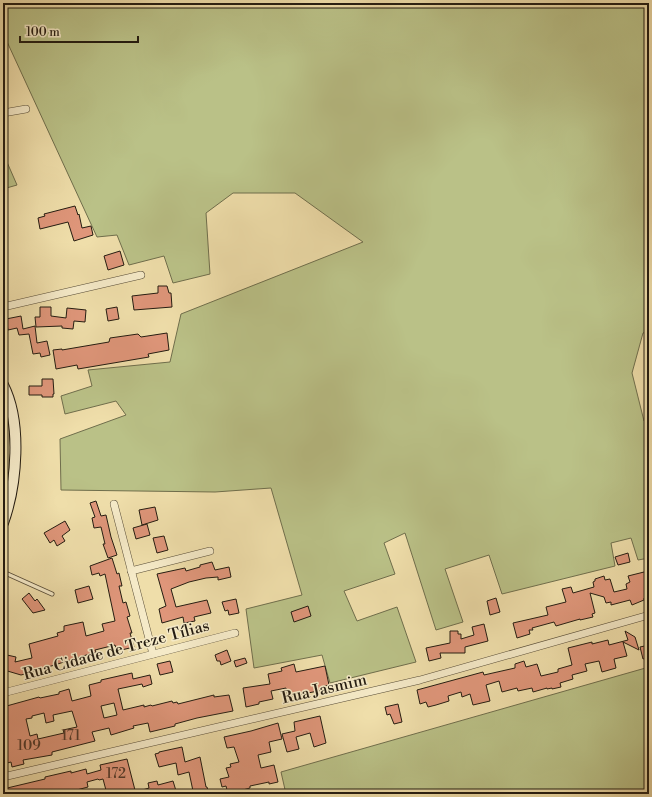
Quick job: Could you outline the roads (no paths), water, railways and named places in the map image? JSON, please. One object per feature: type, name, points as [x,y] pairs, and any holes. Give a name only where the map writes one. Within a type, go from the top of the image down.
[{"type":"main road","points":[[3,385],[9,398],[14,416],[15,446],[12,491],[3,523]]},
{"type":"street","points":[[3,113],[26,109]]},
{"type":"street","points":[[3,307],[141,275]]},
{"type":"street","points":[[114,504],[153,654]]},
{"type":"street","points":[[131,571],[210,550]]},
{"type":"street","name":"Rua Jasmim","points":[[3,777],[420,680],[649,615]]},
{"type":"street","name":"Rua Cidade de Treze Tílias","points":[[3,693],[236,633]]},
{"type":"lane","points":[[3,572],[52,594]]}]
